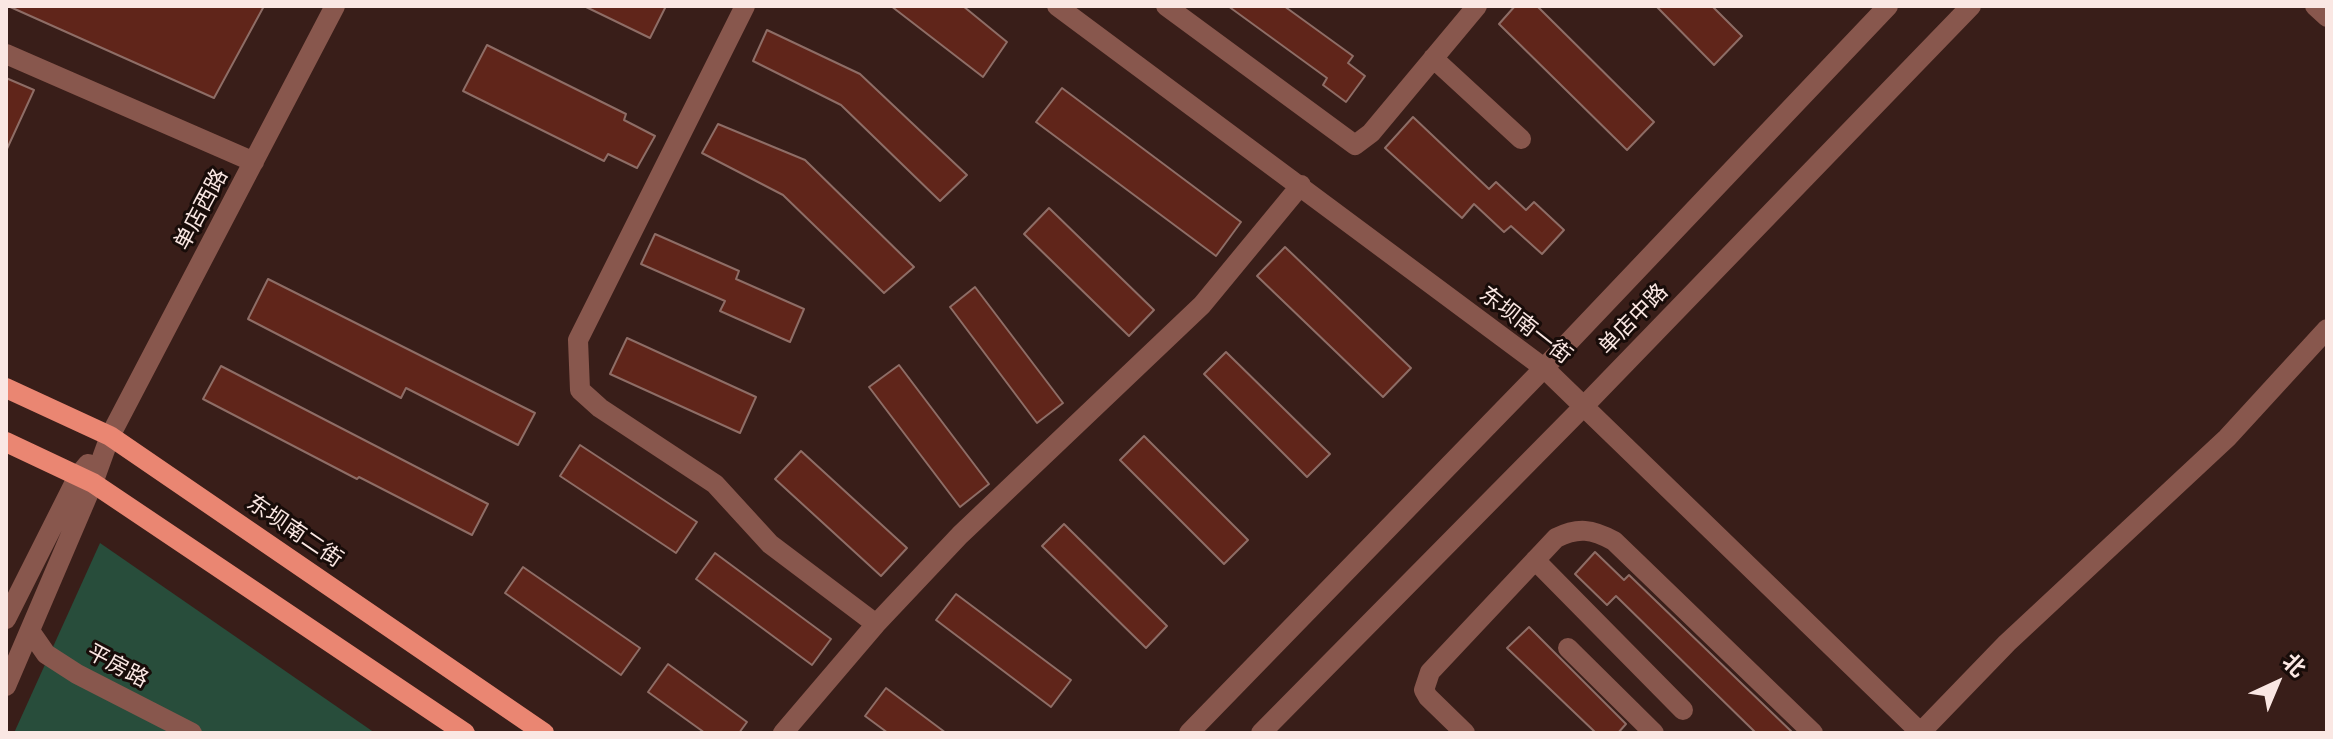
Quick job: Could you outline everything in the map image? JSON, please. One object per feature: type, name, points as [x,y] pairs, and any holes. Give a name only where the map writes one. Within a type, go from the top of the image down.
[{"type":"main road","name":"东坝南二街","points":[[6,388],[110,436],[544,733]]},
{"type":"main road","points":[[6,442],[86,479],[465,733]]},
{"type":"street","name":"单店西路","points":[[6,619],[110,436],[335,6]]},
{"type":"street","points":[[745,6],[578,340],[580,390],[600,408],[715,484],[770,544],[876,624]]},
{"type":"street","name":"东坝南一街","points":[[1057,6],[1544,368],[1921,733]]},
{"type":"street","points":[[1166,6],[1355,145],[1371,133],[1477,6]]},
{"type":"street","name":"单店中路","points":[[1189,733],[1544,368],[1888,6]]},
{"type":"street","name":"单店中路","points":[[1261,733],[1584,406],[1971,6]]},
{"type":"street","points":[[2315,6],[2327,17]]},
{"type":"street","points":[[6,54],[254,162]]},
{"type":"street","points":[[1433,58],[1521,139]]},
{"type":"street","points":[[783,733],[876,624],[960,535],[1202,305],[1301,185]]},
{"type":"street","points":[[1921,733],[2007,643],[2227,438],[2327,329]]},
{"type":"street","name":"单店西路","points":[[6,686],[30,631],[86,479]]},
{"type":"street","points":[[1465,733],[1428,697],[1424,690],[1426,678],[1556,538],[1566,533],[1594,530],[1614,541],[1813,733]]},
{"type":"street","points":[[1535,560],[1683,710]]},
{"type":"street","name":"平房路","points":[[30,631],[46,654],[77,674],[192,733]]},
{"type":"street","points":[[1568,648],[1654,733]]},
{"type":"green space","points":[[100,543],[375,733],[14,733]]},
{"type":"building","points":[[8,6],[264,6],[214,98]]},
{"type":"building","points":[[584,6],[666,6],[650,38]]},
{"type":"building","points":[[891,6],[963,6],[1007,42],[983,77]]},
{"type":"building","points":[[1228,6],[1284,6],[1353,56],[1348,63],[1365,76],[1346,102],[1323,85],[1327,78]]},
{"type":"building","points":[[1515,6],[1537,6],[1654,122],[1627,150],[1499,24]]},
{"type":"building","points":[[1656,6],[1712,6],[1742,36],[1714,65]]},
{"type":"building","points":[[767,30],[860,74],[967,175],[940,201],[841,105],[753,61]]},
{"type":"building","points":[[487,45],[626,114],[624,120],[655,136],[637,168],[608,154],[604,161],[463,91]]},
{"type":"building","points":[[6,78],[34,90],[6,151]]},
{"type":"building","points":[[1062,88],[1241,222],[1216,256],[1036,122]]},
{"type":"building","points":[[1413,117],[1489,189],[1496,182],[1526,210],[1534,202],[1564,230],[1542,254],[1511,226],[1504,232],[1474,204],[1462,218],[1385,148]]},
{"type":"building","points":[[718,124],[805,160],[914,267],[884,293],[783,195],[702,153]]},
{"type":"building","points":[[1049,208],[1154,310],[1129,336],[1024,234]]},
{"type":"building","points":[[655,234],[739,271],[736,279],[804,309],[790,342],[720,311],[725,301],[641,264]]},
{"type":"building","points":[[1285,247],[1411,368],[1383,397],[1257,276]]},
{"type":"building","points":[[268,279],[535,413],[518,445],[406,388],[401,398],[248,319]]},
{"type":"building","points":[[975,287],[1063,403],[1037,423],[950,307]]},
{"type":"building","points":[[627,338],[756,397],[740,433],[610,374]]},
{"type":"building","points":[[1226,352],[1330,454],[1307,477],[1204,374]]},
{"type":"building","points":[[899,365],[989,484],[960,507],[869,387]]},
{"type":"building","points":[[221,366],[488,504],[472,535],[203,399]]},
{"type":"building","points":[[1144,436],[1248,540],[1224,564],[1120,460]]},
{"type":"building","points":[[580,445],[697,522],[676,553],[560,476]]},
{"type":"building","points":[[801,451],[907,548],[881,576],[775,479]]},
{"type":"building","points":[[1064,524],[1167,626],[1146,648],[1042,546]]},
{"type":"building","points":[[1595,552],[1624,580],[1629,575],[1793,733],[1756,733],[1616,596],[1607,605],[1575,574]]},
{"type":"building","points":[[715,553],[831,639],[812,665],[696,579]]},
{"type":"building","points":[[523,567],[640,648],[621,675],[505,593]]},
{"type":"building","points":[[956,594],[1071,680],[1051,707],[936,620]]},
{"type":"building","points":[[1529,627],[1626,724],[1618,733],[1596,733],[1507,648]]},
{"type":"building","points":[[668,664],[747,722],[739,733],[705,733],[648,692]]},
{"type":"building","points":[[886,688],[946,733],[888,733],[865,716]]}]
